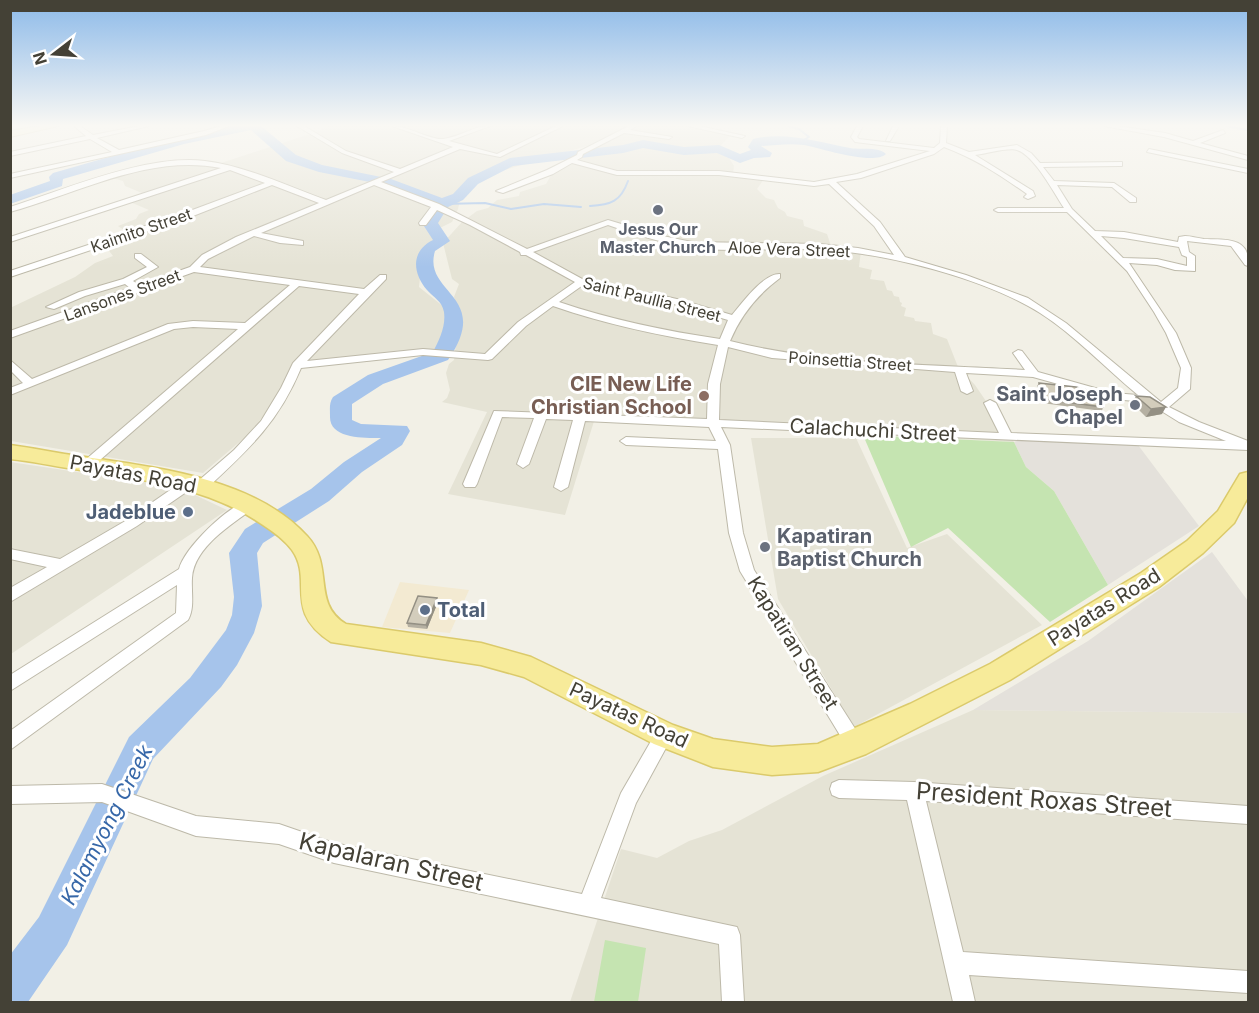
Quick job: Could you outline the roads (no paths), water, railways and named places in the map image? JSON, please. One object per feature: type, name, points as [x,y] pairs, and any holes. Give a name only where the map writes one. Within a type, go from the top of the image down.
[{"type":"main road","name":"Payatas Road","points":[[10,452],[196,484],[257,509],[287,531],[305,550],[313,582],[315,610],[319,620],[340,634],[480,654],[531,668],[664,735],[713,753],[772,761],[818,758],[855,744],[1000,672],[1150,580],[1195,547],[1226,517],[1248,479]]},
{"type":"street","points":[[13,208],[121,173]]},
{"type":"street","points":[[10,240],[214,173]]},
{"type":"street","points":[[245,173],[328,203]]},
{"type":"street","name":"Lansones Street","points":[[10,335],[194,269],[205,257],[218,249],[399,173]]},
{"type":"street","points":[[500,191],[547,173]]},
{"type":"street","points":[[721,173],[801,183],[832,183],[866,173]]},
{"type":"street","points":[[1003,173],[1030,193],[1031,196],[1028,197]]},
{"type":"street","points":[[1044,173],[1069,210],[1130,269],[1167,325],[1186,368],[1184,389],[1162,407]]},
{"type":"street","name":"Kaimito Street","points":[[10,274],[190,214],[272,183]]},
{"type":"street","name":"Saint Paullia Street","points":[[375,183],[473,223],[524,253],[581,282],[630,295],[651,296],[681,303],[734,319]]},
{"type":"street","points":[[832,183],[878,224],[901,258]]},
{"type":"street","points":[[1052,183],[1114,185],[1132,200]]},
{"type":"street","points":[[423,223],[439,208]]},
{"type":"street","points":[[998,210],[1069,210]]},
{"type":"street","name":"Aloe Vera Street","points":[[524,253],[608,222],[644,236],[704,246],[837,248],[901,258],[1004,291],[1032,306],[1064,327],[1162,407],[1189,422],[1248,446]]},
{"type":"street","points":[[254,233],[300,243]]},
{"type":"street","points":[[1092,233],[1124,235],[1183,244]]},
{"type":"street","points":[[1119,260],[1157,262],[1175,267],[1192,268],[1191,256],[1185,253],[1184,238],[1202,241],[1224,240],[1236,244],[1248,264],[1245,270],[1248,274]]},
{"type":"street","points":[[51,307],[82,294],[126,281],[153,267],[138,256]]},
{"type":"street","points":[[194,269],[366,291]]},
{"type":"street","name":"Kapatiran Street","points":[[777,276],[762,287],[734,319],[724,343],[714,384],[713,422],[724,445],[736,533],[747,571],[855,744]]},
{"type":"street","points":[[10,596],[196,484],[238,453],[266,423],[287,388],[297,365],[366,291],[383,277]]},
{"type":"street","points":[[126,281],[138,290]]},
{"type":"street","points":[[297,365],[423,352],[488,357],[522,324],[581,282]]},
{"type":"street","points":[[88,464],[297,283]]},
{"type":"street","name":"Poinsettia Street","points":[[553,303],[588,315],[667,334],[724,343],[772,355],[812,360],[1034,374],[1112,396],[1150,399]]},
{"type":"street","points":[[10,392],[172,326],[193,324],[247,326]]},
{"type":"street","points":[[1018,353],[1034,374]]},
{"type":"street","points":[[10,363],[30,383]]},
{"type":"street","points":[[959,369],[967,391]]},
{"type":"street","points":[[990,403],[1007,437]]},
{"type":"street","name":"Calachuchi Street","points":[[470,484],[498,413],[1248,446]]},
{"type":"street","points":[[523,464],[541,415]]},
{"type":"street","points":[[561,487],[580,418]]},
{"type":"street","points":[[626,441],[724,445]]},
{"type":"street","points":[[10,742],[183,616],[186,597],[185,572],[191,556],[217,530],[257,509]]},
{"type":"street","points":[[10,555],[62,565]]},
{"type":"street","points":[[10,684],[185,572]]},
{"type":"street","points":[[588,905],[628,799],[664,735]]},
{"type":"street","name":"President Roxas Street","points":[[839,789],[914,790],[1248,814]]},
{"type":"street","points":[[914,790],[964,1002]]},
{"type":"street","name":"Kapalaran Street","points":[[12,798],[102,793],[196,825],[279,834],[334,853],[729,935],[733,1002]]},
{"type":"street","points":[[955,963],[1248,982]]},
{"type":"waterway","points":[[10,200],[57,183],[56,177],[67,173]]},
{"type":"waterway","name":"Kalamyong Creek","points":[[345,173],[378,180]]},
{"type":"waterway","points":[[442,204],[458,197],[473,181],[488,173]]},
{"type":"waterway","points":[[590,206],[614,201],[622,193],[628,181]]},
{"type":"waterway","name":"Kalamyong Creek","points":[[386,182],[422,194],[442,204]]},
{"type":"waterway","points":[[442,204],[485,203],[511,209],[544,204],[581,207]]},
{"type":"waterway","name":"Kalamyong Creek","points":[[10,991],[53,931],[141,748],[201,688],[226,656],[239,633],[248,606],[243,553],[254,536],[320,495],[353,467],[394,440],[399,431],[357,431],[341,423],[341,402],[363,386],[376,380],[441,356],[453,329],[454,318],[448,300],[431,283],[425,256],[429,248],[442,241],[430,223],[442,204]]},
{"type":"place","name":"Jesus Our Master Church","points":[[658,210]]},
{"type":"place","name":"ClE New Life Christian School","points":[[704,396]]},
{"type":"place","name":"Saint Joseph Chapel","points":[[1135,405]]},
{"type":"place","name":"Jadeblue","points":[[188,512]]},
{"type":"place","name":"Kapatiran Baptist Church","points":[[765,547]]},
{"type":"place","name":"Total","points":[[425,610]]}]
